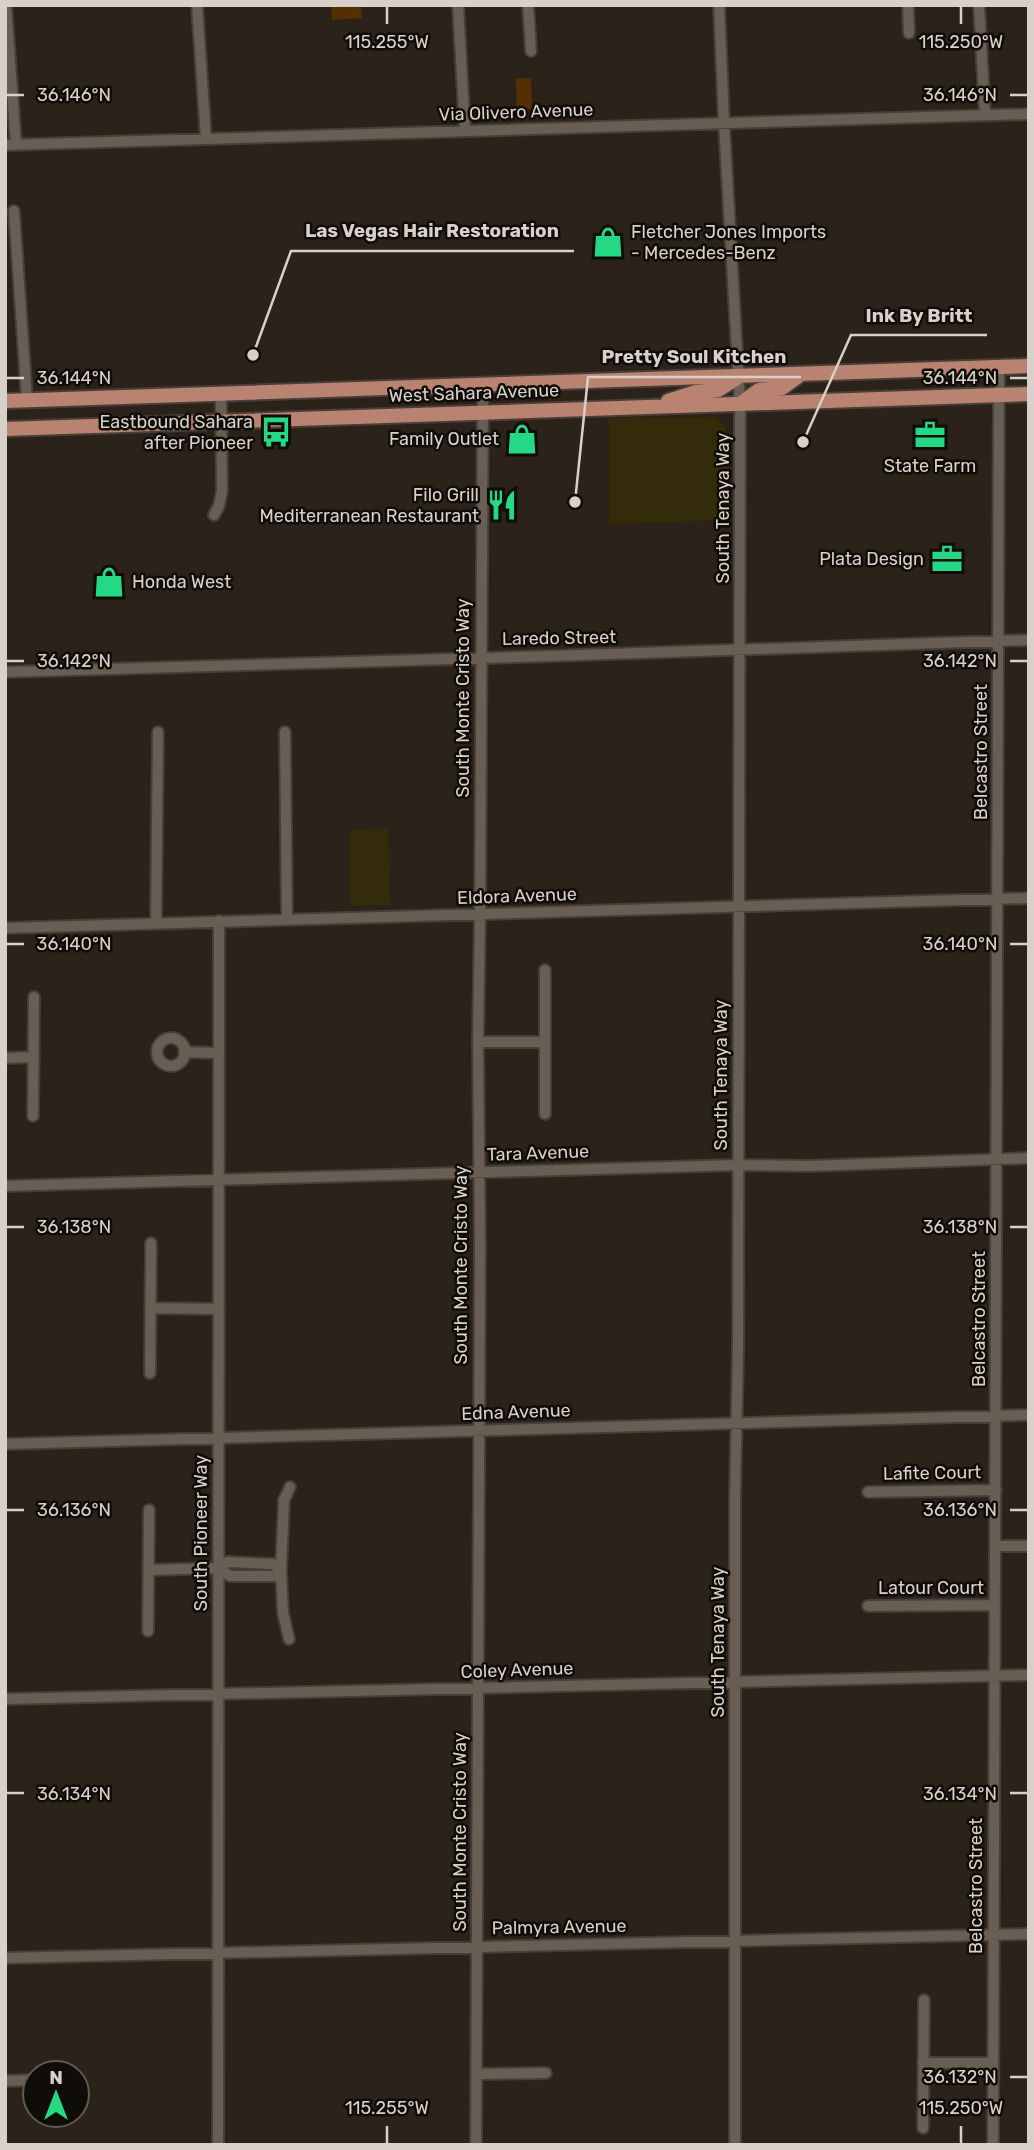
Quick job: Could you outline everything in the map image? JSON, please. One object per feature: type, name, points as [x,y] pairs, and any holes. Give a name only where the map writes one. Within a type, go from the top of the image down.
[{"type":"main road","name":"West Sahara Avenue","points":[[5,401],[1029,366]]},
{"type":"main road","points":[[740,404],[759,390],[782,388],[801,374]]},
{"type":"main road","points":[[650,407],[696,392],[718,390],[739,377]]},
{"type":"main road","name":"West Sahara Avenue","points":[[5,429],[1029,394]]},
{"type":"street","points":[[6,5],[11,145]]},
{"type":"street","points":[[197,5],[206,139]]},
{"type":"street","points":[[458,5],[465,131]]},
{"type":"street","points":[[528,5],[531,51]]},
{"type":"street","name":"South Tenaya Way","points":[[719,5],[740,404],[735,2145]]},
{"type":"street","points":[[908,5],[909,33]]},
{"type":"street","points":[[979,5],[985,115]]},
{"type":"street","name":"Via Olivero Avenue","points":[[11,145],[1029,114]]},
{"type":"street","points":[[14,211],[27,400]]},
{"type":"street","name":"Belcastro Street","points":[[993,2145],[999,368]]},
{"type":"street","name":"South Monte Cristo Way","points":[[476,2145],[480,1245],[478,1042],[483,385]]},
{"type":"street","points":[[214,515],[221,496],[221,394]]},
{"type":"street","name":"Laredo Street","points":[[5,672],[1029,640]]},
{"type":"street","points":[[156,923],[158,732]]},
{"type":"street","points":[[285,732],[287,919]]},
{"type":"street","name":"Eldora Avenue","points":[[5,928],[1029,898]]},
{"type":"street","name":"South Pioneer Way","points":[[218,2145],[219,921]]},
{"type":"street","points":[[545,970],[545,1114]]},
{"type":"street","points":[[33,1116],[34,997]]},
{"type":"street","points":[[478,1042],[545,1042]]},
{"type":"street","points":[[184,1052],[219,1053]]},
{"type":"street","points":[[5,1058],[34,1057]]},
{"type":"street","name":"Tara Avenue","points":[[5,1186],[738,1165],[809,1166],[1029,1157]]},
{"type":"street","points":[[150,1243],[150,1373]]},
{"type":"street","points":[[150,1308],[219,1309]]},
{"type":"street","name":"Edna Avenue","points":[[5,1444],[1029,1415]]},
{"type":"street","points":[[289,1639],[283,1613],[281,1570],[284,1500],[290,1487]]},
{"type":"street","name":"Lafite Court","points":[[868,1492],[996,1490]]},
{"type":"street","points":[[148,1631],[149,1510]]},
{"type":"street","points":[[995,1546],[1029,1546]]},
{"type":"street","points":[[149,1570],[218,1568],[230,1576],[275,1576],[281,1570]]},
{"type":"street","name":"Latour Court","points":[[868,1606],[995,1605]]},
{"type":"street","name":"Coley Avenue","points":[[5,1699],[1029,1675]]},
{"type":"street","name":"Palmyra Avenue","points":[[5,1958],[1029,1934]]},
{"type":"street","points":[[923,2128],[924,2000]]},
{"type":"street","points":[[923,2063],[993,2063]]},
{"type":"street","points":[[476,2074],[547,2073]]},
{"type":"shaded area","points":[[331,5],[361,5],[362,18],[332,20]]},
{"type":"shaded area","points":[[531,78],[532,109],[517,109],[516,79]]},
{"type":"sand","points":[[715,417],[725,425],[729,520],[609,524],[609,418]]},
{"type":"sand","points":[[388,828],[390,905],[350,906],[350,830]]},
{"type":"place","name":"Fletcher Jones Imports - Mercedes-Benz","points":[[608,242]]},
{"type":"place","name":"Las Vegas Hair Restoration","points":[[253,355]]},
{"type":"place","name":"Eastbound Sahara after Pioneer","points":[[276,432]]},
{"type":"place","name":"State Farm","points":[[930,435]]},
{"type":"place","name":"Family Outlet","points":[[522,439]]},
{"type":"place","name":"Ink By Britt","points":[[803,442]]},
{"type":"place","name":"Pretty Soul Kitchen","points":[[575,502]]},
{"type":"place","name":"Filo Grill Mediterranean Restaurant","points":[[502,505]]},
{"type":"place","name":"Plata Design","points":[[947,559]]},
{"type":"place","name":"Honda West","points":[[109,582]]}]
